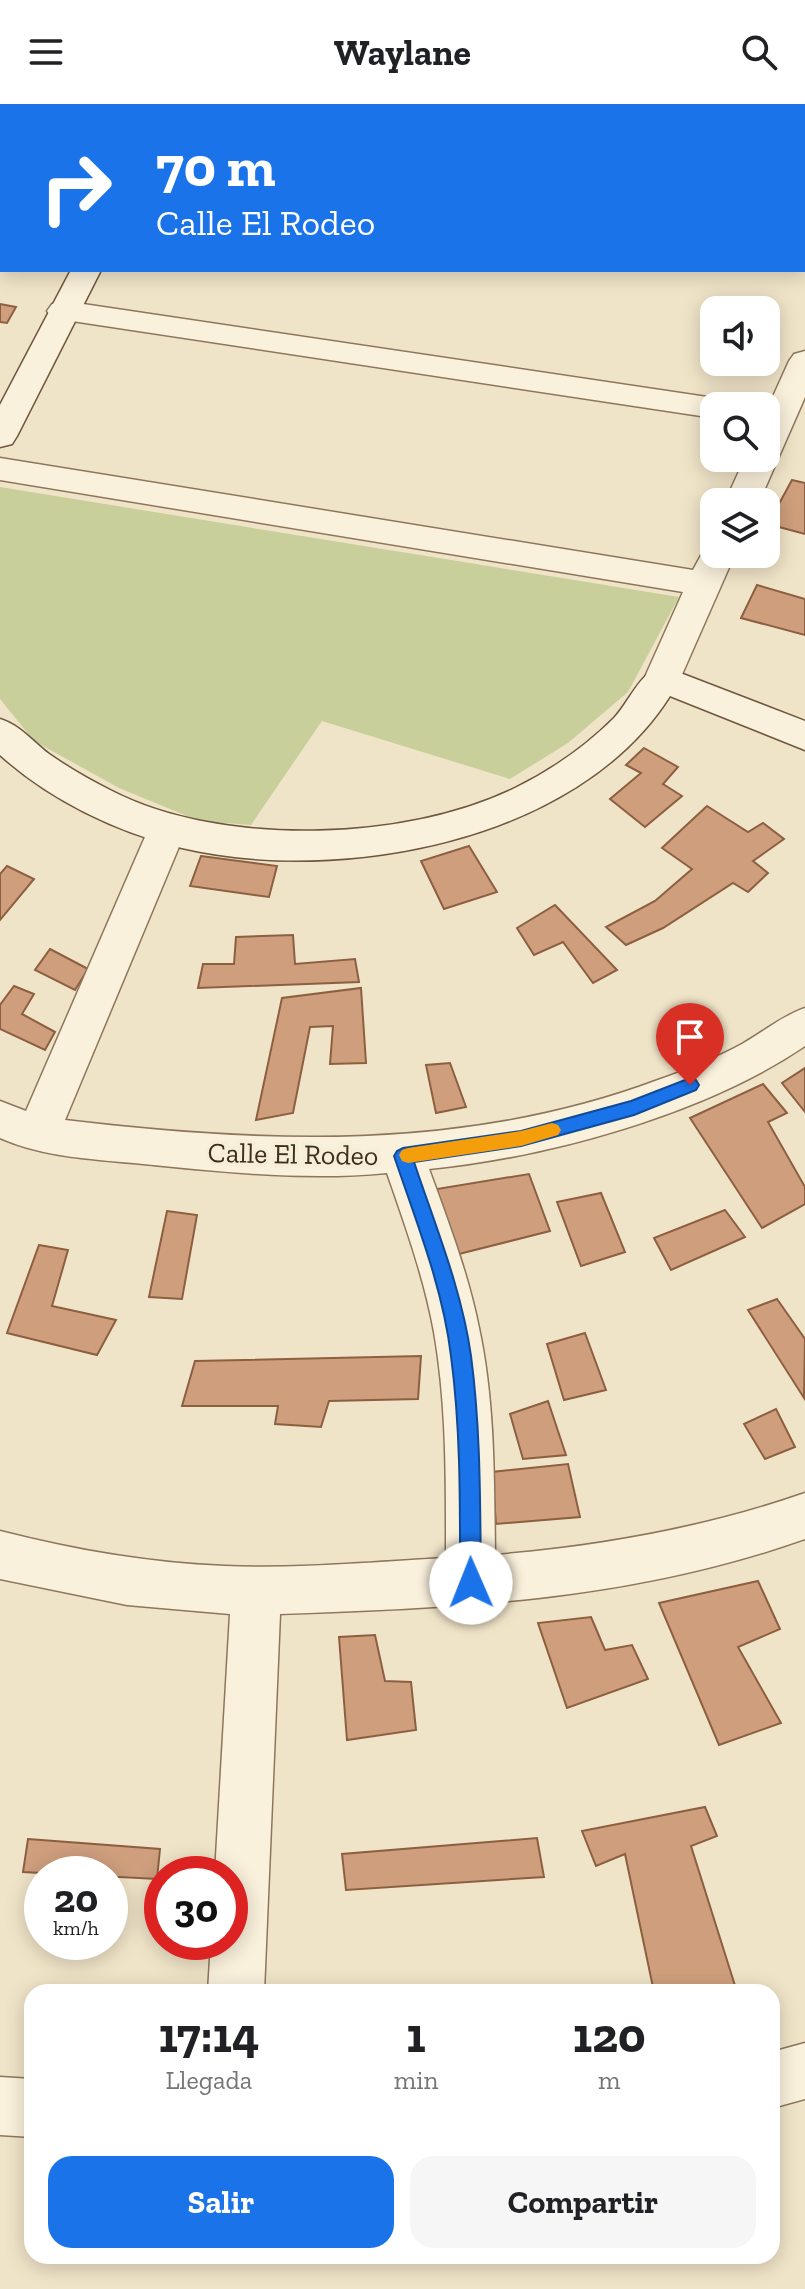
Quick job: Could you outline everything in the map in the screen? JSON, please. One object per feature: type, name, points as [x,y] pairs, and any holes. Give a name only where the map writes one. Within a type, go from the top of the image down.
[{"type":"street","points":[[0,436],[85,272]]},
{"type":"street","points":[[63,311],[700,406]]},
{"type":"street","points":[[780,405],[805,361]]},
{"type":"street","points":[[0,469],[712,569],[662,679],[634,720],[587,762],[540,792],[484,818],[413,837],[352,844],[227,841],[167,830],[130,815],[54,775],[0,733]]},
{"type":"street","points":[[662,679],[805,736]]},
{"type":"street","points":[[19,1126],[167,830]]},
{"type":"street","name":"Calle El Rodeo","points":[[19,1126],[213,1155],[309,1160],[403,1156],[521,1138],[634,1108],[745,1062],[805,1025]]},
{"type":"street","points":[[403,1156],[439,1264],[461,1353],[469,1443],[471,1583]]},
{"type":"street","points":[[0,1555],[55,1569],[180,1587],[256,1591],[471,1583],[570,1574],[682,1554],[805,1516]]},
{"type":"street","points":[[236,1984],[256,1591]]},
{"type":"street","points":[[780,2078],[805,2071]]},
{"type":"street","points":[[0,2106],[24,2108]]},
{"type":"green space","points":[[0,487],[679,597],[628,692],[568,743],[510,779],[322,721],[251,825],[199,821],[119,788],[34,741],[0,699]]},
{"type":"building","points":[[0,304],[16,307],[7,323],[0,322]]},
{"type":"building","points":[[792,480],[805,483],[805,534],[780,527],[780,502]]},
{"type":"building","points":[[757,585],[805,599],[805,635],[741,618]]},
{"type":"building","points":[[644,748],[678,767],[663,784],[682,796],[645,827],[610,799],[641,773],[626,765]]},
{"type":"building","points":[[707,806],[748,832],[763,823],[784,839],[753,861],[768,873],[748,892],[733,883],[663,928],[626,945],[606,927],[655,901],[692,869],[662,848]]},
{"type":"building","points":[[469,846],[497,892],[444,909],[421,861]]},
{"type":"building","points":[[201,856],[277,866],[269,897],[190,886]]},
{"type":"building","points":[[7,866],[34,879],[0,920],[0,874]]},
{"type":"building","points":[[555,905],[617,970],[593,983],[563,942],[534,955],[517,928]]},
{"type":"building","points":[[293,935],[295,964],[355,959],[359,982],[198,988],[203,964],[234,964],[236,937]]},
{"type":"building","points":[[50,949],[88,969],[75,990],[35,970]]},
{"type":"building","points":[[14,986],[34,994],[22,1014],[55,1032],[45,1050],[0,1029],[0,1005]]},
{"type":"building","points":[[361,988],[366,1063],[330,1064],[333,1026],[310,1027],[293,1113],[256,1120],[282,998]]},
{"type":"building","points":[[450,1063],[466,1107],[436,1113],[426,1065]]},
{"type":"building","points":[[805,1068],[805,1112],[782,1083]]},
{"type":"building","points":[[763,1084],[787,1113],[768,1122],[805,1187],[805,1204],[762,1228],[690,1118]]},
{"type":"building","points":[[529,1174],[550,1231],[451,1256],[437,1189]]},
{"type":"building","points":[[601,1193],[625,1252],[581,1266],[557,1202]]},
{"type":"building","points":[[725,1210],[745,1237],[671,1270],[654,1238]]},
{"type":"building","points":[[167,1211],[197,1215],[182,1299],[149,1297]]},
{"type":"building","points":[[39,1245],[68,1250],[52,1306],[116,1320],[97,1355],[7,1333]]},
{"type":"building","points":[[777,1299],[805,1339],[804,1398],[748,1310]]},
{"type":"building","points":[[585,1333],[606,1390],[564,1400],[547,1344]]},
{"type":"building","points":[[421,1356],[418,1399],[329,1401],[321,1427],[275,1424],[278,1406],[182,1406],[195,1361]]},
{"type":"building","points":[[548,1401],[566,1455],[523,1459],[510,1414]]},
{"type":"building","points":[[776,1409],[795,1447],[765,1459],[744,1424]]},
{"type":"building","points":[[568,1464],[580,1517],[496,1524],[492,1472]]},
{"type":"building","points":[[758,1581],[780,1629],[738,1647],[781,1723],[719,1745],[659,1603]]},
{"type":"building","points":[[591,1617],[605,1650],[632,1645],[648,1679],[567,1708],[538,1623]]},
{"type":"building","points":[[375,1635],[385,1681],[411,1682],[416,1730],[347,1740],[339,1637]]},
{"type":"building","points":[[705,1807],[717,1836],[691,1846],[734,1984],[652,1984],[625,1854],[596,1866],[582,1831]]},
{"type":"building","points":[[537,1838],[544,1877],[346,1890],[342,1854]]},
{"type":"building","points":[[28,1839],[160,1849],[159,1856],[144,1856],[144,1878],[128,1877],[128,1856],[25,1856]]},
{"type":"slow traffic","points":[[408,1155],[521,1138],[552,1130]]},
{"type":"route","points":[[471,1583],[469,1443],[461,1353],[439,1264],[403,1156],[521,1138],[634,1108],[690,1085]]}]
